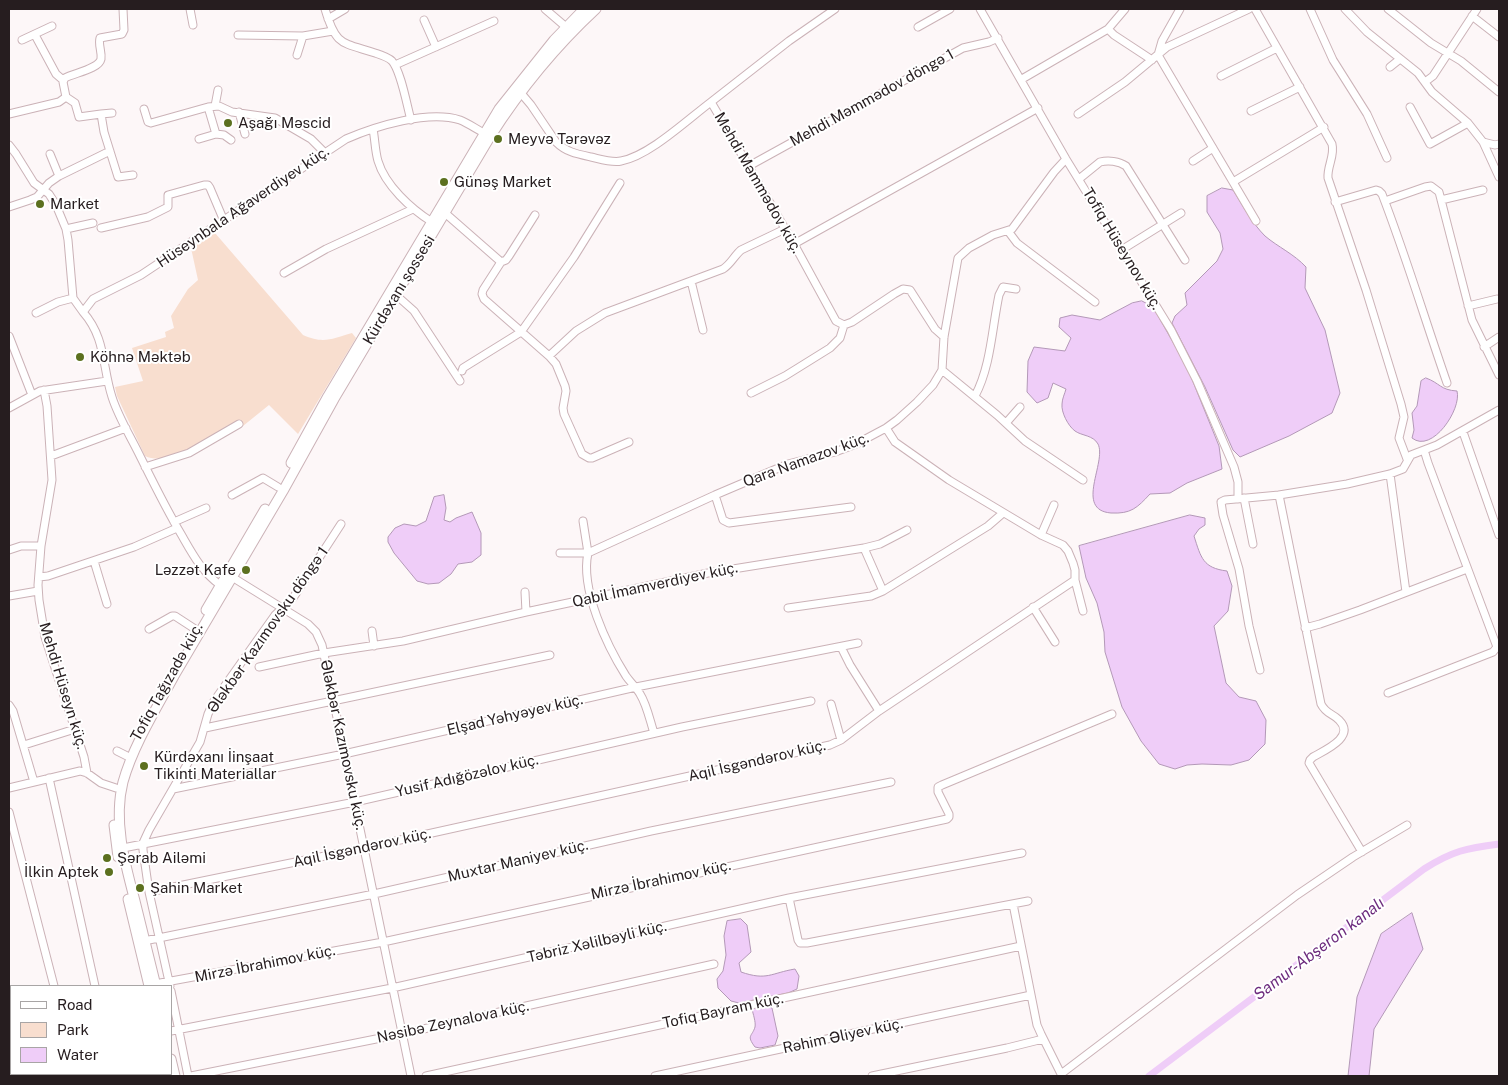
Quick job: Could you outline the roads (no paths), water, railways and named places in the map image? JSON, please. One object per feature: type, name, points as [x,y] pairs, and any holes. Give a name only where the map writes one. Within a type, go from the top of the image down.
[{"type":"main road","name":"Kürdəxanı şossesi","points":[[222,587],[331,398],[445,213],[515,87],[566,27],[584,9]]},
{"type":"main road","name":"Kürdəxanı şossesi","points":[[222,587],[232,577],[331,398],[432,222],[487,135],[520,92],[570,33],[596,9]]},
{"type":"main road","name":"Tofiq Tağızadə küç.","points":[[152,985],[116,843],[114,808],[127,756],[153,701],[222,587]]},
{"type":"main road","name":"Tofiq Tağızadə küç.","points":[[152,985],[123,848],[119,789],[158,704],[222,587]]},
{"type":"main road","points":[[172,1063],[175,1076]]},
{"type":"street","points":[[63,80],[67,76],[92,68],[100,63],[99,41],[103,37],[119,36],[122,34],[124,30],[123,9]]},
{"type":"street","points":[[190,9],[193,25]]},
{"type":"street","points":[[325,9],[333,31],[340,41],[384,56],[395,65],[411,120]]},
{"type":"street","points":[[328,18],[345,9]]},
{"type":"street","points":[[545,9],[566,27]]},
{"type":"street","points":[[711,102],[789,41],[835,9]]},
{"type":"street","points":[[918,27],[950,9]]},
{"type":"street","name":"Tofiq Hüseynov küç.","points":[[980,9],[1022,79],[1066,159],[1171,330],[1197,381],[1234,467],[1254,544]]},
{"type":"street","points":[[1022,79],[1108,29],[1124,9]]},
{"type":"street","points":[[1180,9],[1162,41],[1158,55],[1256,221]]},
{"type":"street","points":[[1078,114],[1126,82],[1167,47],[1249,9]]},
{"type":"street","points":[[1254,9],[1324,127],[1334,149],[1327,172],[1401,404],[1404,417],[1399,438],[1407,459]]},
{"type":"street","points":[[1310,9],[1323,41],[1367,114],[1387,158]]},
{"type":"street","points":[[1345,9],[1358,24],[1418,73],[1432,92],[1468,123],[1484,142],[1499,177]]},
{"type":"street","points":[[1388,9],[1431,43],[1461,61],[1499,92]]},
{"type":"street","points":[[1425,82],[1433,76],[1477,9]]},
{"type":"street","points":[[1472,16],[1499,37]]},
{"type":"street","points":[[424,20],[436,47]]},
{"type":"street","points":[[395,65],[494,21]]},
{"type":"street","points":[[22,40],[52,26]]},
{"type":"street","points":[[1108,29],[1152,60]]},
{"type":"street","points":[[238,35],[303,36],[333,31]]},
{"type":"street","points":[[35,35],[56,74],[63,80],[66,97],[75,103],[79,117],[112,113]]},
{"type":"street","points":[[297,55],[303,36]]},
{"type":"street","name":"Mehdi Məmmədov döngə 1","points":[[749,166],[963,48],[998,38]]},
{"type":"street","points":[[1221,76],[1277,48]]},
{"type":"street","points":[[1390,67],[1400,59]]},
{"type":"street","points":[[1251,111],[1300,87]]},
{"type":"street","points":[[216,134],[211,106],[218,90]]},
{"type":"street","name":"Mehdi Məmmədov küç.","points":[[520,92],[561,147],[574,154],[620,162],[645,152],[711,102],[794,244],[836,321],[844,325]]},
{"type":"street","points":[[9,114],[59,102],[66,97]]},
{"type":"street","points":[[144,109],[148,122],[151,123],[211,106],[232,112],[275,118],[311,139],[325,153]]},
{"type":"street","points":[[1410,107],[1430,144],[1468,123]]},
{"type":"street","points":[[794,244],[1038,108]]},
{"type":"street","points":[[239,112],[244,134]]},
{"type":"street","points":[[101,114],[118,177],[133,175]]},
{"type":"street","name":"Hüseynbala Ağaverdiyev küç.","points":[[83,312],[93,299],[141,275],[346,139],[373,129],[411,120],[431,118],[452,118],[465,122],[487,135]]},
{"type":"street","points":[[1233,182],[1324,127]]},
{"type":"street","points":[[373,129],[378,160],[385,177],[413,209],[432,222]]},
{"type":"street","points":[[199,139],[216,134],[224,135],[231,140]]},
{"type":"street","points":[[1484,142],[1495,145],[1499,144]]},
{"type":"street","points":[[9,145],[29,176],[38,187],[49,194],[66,228],[73,298],[91,320],[97,333],[104,357],[107,381],[115,407],[176,525],[199,565],[210,578],[222,587]]},
{"type":"street","points":[[1193,161],[1213,148]]},
{"type":"street","points":[[9,207],[30,200],[59,176],[110,151]]},
{"type":"street","points":[[50,154],[59,176]]},
{"type":"street","points":[[1066,159],[1054,172],[1016,224],[1008,231],[993,235],[969,248],[958,258],[944,338],[942,370],[975,396],[1025,441],[1083,480]]},
{"type":"street","points":[[1079,179],[1100,162],[1104,161],[1126,166],[1185,260]]},
{"type":"street","points":[[462,370],[521,332],[574,257],[620,183]]},
{"type":"street","points":[[101,228],[148,217],[168,207],[168,195],[204,184],[210,188],[224,220]]},
{"type":"street","points":[[1385,201],[1425,187],[1431,186],[1439,192],[1472,320],[1484,348],[1499,375]]},
{"type":"street","points":[[1335,202],[1376,190],[1379,190],[1382,194],[1412,275],[1431,339],[1448,383]]},
{"type":"street","points":[[1441,200],[1483,190]]},
{"type":"street","points":[[284,273],[326,249],[413,209]]},
{"type":"street","points":[[445,213],[501,262]]},
{"type":"street","points":[[1123,249],[1181,213]]},
{"type":"street","points":[[535,214],[510,256],[501,262],[482,294],[484,299],[556,364],[566,391],[563,408],[564,414],[582,454],[592,458],[629,442]]},
{"type":"street","points":[[66,228],[93,223]]},
{"type":"street","points":[[549,356],[576,331],[605,313],[723,269],[729,266],[736,254],[741,250],[785,229]]},
{"type":"street","points":[[1008,231],[1018,243],[1095,302]]},
{"type":"street","points":[[691,281],[703,330]]},
{"type":"street","points":[[975,396],[988,361],[999,295],[1003,287],[1016,289]]},
{"type":"street","points":[[751,393],[806,364],[830,348],[840,338],[844,325],[852,322],[903,289],[910,290],[935,329],[944,338]]},
{"type":"street","points":[[396,295],[414,311],[460,381]]},
{"type":"street","points":[[36,313],[58,302],[73,298]]},
{"type":"street","points":[[1468,306],[1497,299]]},
{"type":"street","points":[[1484,348],[1499,337]]},
{"type":"street","points":[[10,340],[32,395]]},
{"type":"street","name":"Qara Namazov küç.","points":[[588,553],[788,464],[835,452],[856,444],[886,428],[917,402],[933,385],[942,370]]},
{"type":"street","points":[[9,408],[44,390],[107,381]]},
{"type":"street","name":"Mehdi Hüseyn küç.","points":[[44,390],[51,456],[52,492],[41,546],[38,591],[45,637],[86,762],[87,773]]},
{"type":"street","points":[[1006,423],[1020,407]]},
{"type":"street","points":[[1260,670],[1249,626],[1239,569],[1221,502],[1225,500],[1279,496],[1390,474],[1403,469],[1407,459],[1411,456],[1462,432],[1499,410]]},
{"type":"street","points":[[145,466],[189,453],[239,424]]},
{"type":"street","points":[[51,456],[126,428]]},
{"type":"street","points":[[886,428],[891,437],[905,450],[949,480],[1066,548],[1075,570],[1075,580],[1083,611]]},
{"type":"street","points":[[1462,432],[1499,535]]},
{"type":"street","points":[[1388,693],[1496,650],[1497,644],[1467,569],[1424,450]]},
{"type":"street","points":[[1390,474],[1406,592]]},
{"type":"street","points":[[232,495],[263,478],[278,487]]},
{"type":"street","points":[[715,495],[724,520],[729,523],[851,506]]},
{"type":"street","points":[[1279,496],[1321,704],[1330,715],[1338,720],[1343,732],[1340,741],[1313,757],[1309,763],[1362,852]]},
{"type":"street","points":[[1041,535],[1054,505]]},
{"type":"street","points":[[39,577],[48,576],[134,547],[206,508]]},
{"type":"street","points":[[788,608],[871,596],[883,591],[988,526],[1004,513]]},
{"type":"street","points":[[582,521],[588,553],[586,560],[590,598],[605,636],[625,675],[636,687],[642,698],[654,733]]},
{"type":"street","name":"Ələkbər Kazımovsku döngə 1","points":[[143,843],[200,742],[214,701],[275,615],[292,598],[340,524]]},
{"type":"street","name":"Qabil İmamverdiyev küç.","points":[[259,667],[324,653],[403,640],[708,573],[864,548],[880,544],[907,530]]},
{"type":"street","points":[[9,550],[21,546],[41,546]]},
{"type":"street","points":[[864,548],[883,591]]},
{"type":"street","points":[[560,553],[588,553]]},
{"type":"street","points":[[94,561],[107,604]]},
{"type":"street","points":[[1305,628],[1467,569]]},
{"type":"street","name":"Ələkbər Kazımovsku küç.","points":[[232,577],[283,607],[313,628],[319,637],[324,653],[411,1076]]},
{"type":"street","name":"Aqil İsgəndərov küç.","points":[[149,892],[364,848],[830,745],[841,740],[879,711],[1075,580]]},
{"type":"street","points":[[9,596],[38,591]]},
{"type":"street","points":[[525,592],[526,612]]},
{"type":"street","points":[[1033,607],[1055,642]]},
{"type":"street","points":[[149,629],[172,616],[176,616],[195,629]]},
{"type":"street","points":[[372,631],[374,646]]},
{"type":"street","name":"Elşad Yəhyəyev küç.","points":[[173,789],[344,754],[636,687],[858,643]]},
{"type":"street","points":[[841,647],[879,711]]},
{"type":"street","points":[[205,728],[550,655]]},
{"type":"street","name":"Yusif Adığözəlov küç.","points":[[123,848],[355,802],[654,733],[811,701]]},
{"type":"street","points":[[831,704],[841,740]]},
{"type":"street","points":[[9,705],[13,711],[34,782]]},
{"type":"street","name":"Mirzə İbrahimov küç.","points":[[170,984],[383,942],[947,819],[949,814],[938,792],[938,787],[1112,714]]},
{"type":"street","points":[[24,745],[74,729]]},
{"type":"street","points":[[117,751],[127,756]]},
{"type":"street","points":[[9,788],[75,772],[87,773],[96,781],[119,789]]},
{"type":"street","points":[[49,778],[95,985]]},
{"type":"street","name":"Muxtar Maniyev küç.","points":[[144,941],[374,894],[651,831],[891,782]]},
{"type":"street","points":[[9,812],[54,985]]},
{"type":"street","points":[[1013,904],[1038,1025],[1062,1075],[1297,895],[1406,825]]},
{"type":"street","points":[[143,843],[149,892],[170,984]]},
{"type":"street","name":"Təbriz Xəlilbəyli küç.","points":[[175,1030],[392,988],[789,898],[1022,852]]},
{"type":"street","points":[[789,898],[798,940],[806,943],[1028,901]]},
{"type":"street","name":"Tofiq Bayram küç.","points":[[426,1076],[1021,946]]},
{"type":"street","name":"Nəsibə Zeynalova küç.","points":[[189,1076],[401,1034],[714,964]]},
{"type":"street","name":"Rəhim Əliyev küç.","points":[[656,1076],[1031,995]]},
{"type":"street","points":[[172,1001],[175,1030],[189,1076]]},
{"type":"street","points":[[872,1076],[1007,1048],[1043,1038]]},
{"type":"water","points":[[1222,188],[1233,190],[1260,231],[1306,267],[1305,288],[1325,330],[1340,393],[1332,413],[1289,436],[1240,457],[1233,450],[1205,387],[1172,323],[1175,316],[1187,305],[1185,293],[1217,261],[1223,249],[1220,233],[1207,212],[1207,196]]},
{"type":"water","points":[[1142,301],[1153,307],[1187,367],[1219,446],[1222,469],[1187,483],[1170,493],[1150,494],[1129,511],[1111,513],[1100,510],[1095,503],[1093,495],[1100,452],[1098,444],[1090,437],[1072,429],[1062,407],[1062,400],[1066,389],[1053,383],[1048,398],[1037,403],[1027,392],[1028,361],[1034,347],[1065,351],[1071,338],[1059,327],[1060,318],[1072,315],[1100,320],[1132,303]]},
{"type":"water","points":[[1426,378],[1443,388],[1457,391],[1457,399],[1455,408],[1444,427],[1428,440],[1420,441],[1412,438],[1414,430],[1412,413],[1417,406],[1421,381]]},
{"type":"water","points":[[444,495],[446,508],[444,520],[450,522],[472,512],[481,533],[481,555],[472,562],[458,564],[451,574],[439,583],[428,584],[417,581],[394,553],[388,542],[388,537],[395,528],[404,524],[416,526],[426,521],[434,497]]},
{"type":"water","points":[[1190,515],[1205,518],[1205,525],[1194,536],[1201,556],[1204,561],[1213,567],[1227,571],[1232,586],[1228,611],[1214,626],[1226,683],[1239,697],[1256,701],[1266,720],[1265,744],[1249,760],[1231,765],[1187,765],[1175,769],[1159,764],[1141,741],[1122,707],[1105,652],[1104,632],[1097,603],[1086,578],[1079,546]]},
{"type":"water","points":[[1412,913],[1423,949],[1374,1029],[1369,1076],[1348,1076],[1357,997],[1381,934]]},
{"type":"water","points":[[741,919],[747,925],[751,952],[739,963],[741,972],[763,976],[795,969],[799,976],[797,989],[788,993],[739,1003],[731,1001],[718,988],[717,979],[723,971],[726,955],[724,936],[727,921]]},
{"type":"water","points":[[766,1005],[772,1008],[778,1036],[775,1045],[755,1047],[750,1038],[755,1027],[752,1009]]},
{"type":"waterway","name":"Samur-Abşeron kanalı","points":[[1149,1076],[1424,869],[1460,851],[1499,844]]},
{"type":"place","name":"Aşağı Məscid","points":[[228,123]]},
{"type":"place","name":"Meyvə Tərəvəz","points":[[498,139]]},
{"type":"place","name":"Günəş Market","points":[[444,182]]},
{"type":"place","name":"Market","points":[[40,204]]},
{"type":"place","name":"Köhnə Məktəb","points":[[80,357]]},
{"type":"place","name":"Ləzzət Kafe","points":[[246,570]]},
{"type":"place","name":"Kürdəxanı İinşaat Tikinti Materiallar","points":[[144,766]]},
{"type":"place","name":"Şərab Ailəmi","points":[[107,858]]},
{"type":"place","name":"İlkin Aptek","points":[[109,872]]},
{"type":"place","name":"Şahin Market","points":[[140,888]]}]
